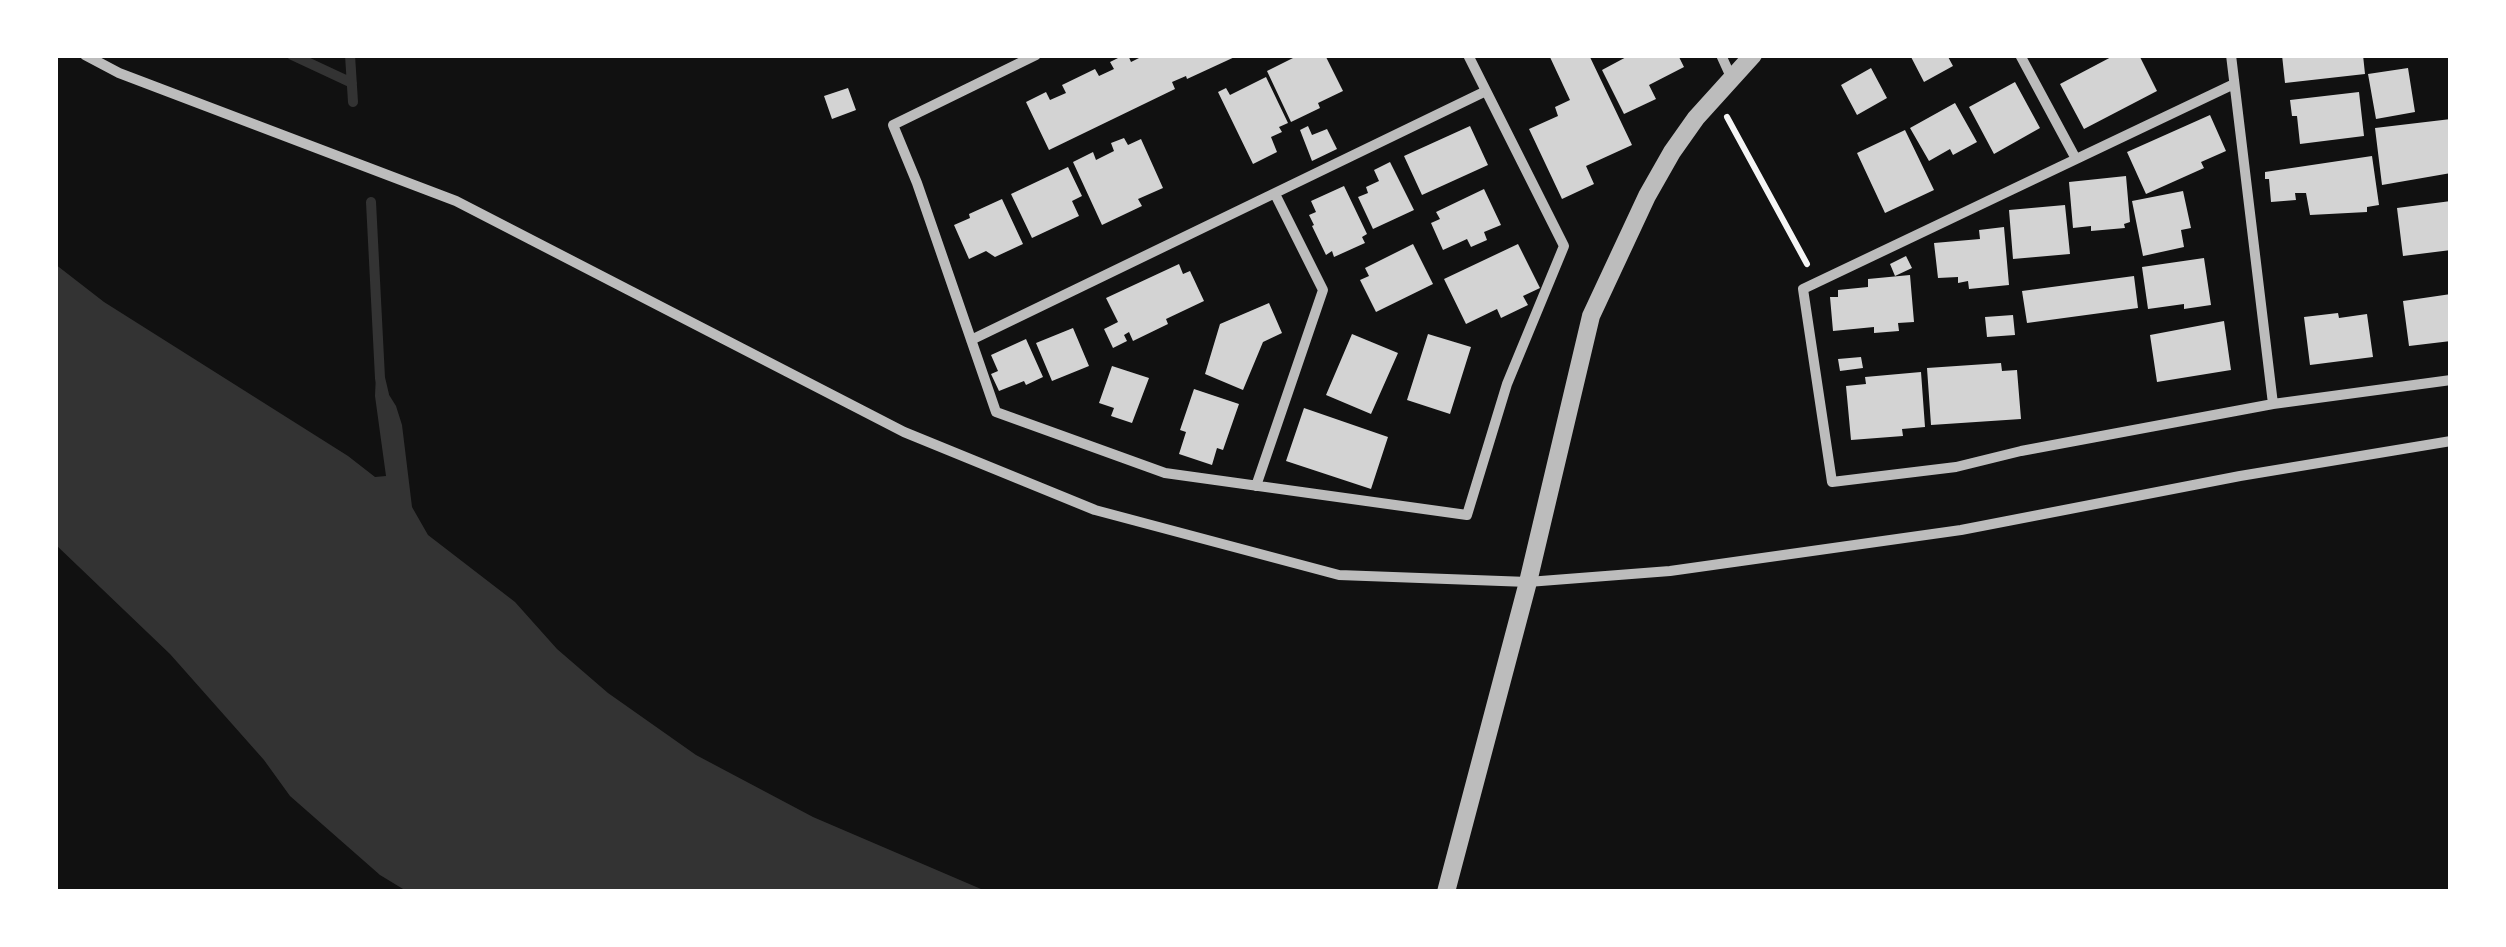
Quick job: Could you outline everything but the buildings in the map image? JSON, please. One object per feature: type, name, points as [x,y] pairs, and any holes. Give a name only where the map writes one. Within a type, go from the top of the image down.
[{"type":"street","points":[[85,55],[120,73],[456,201],[904,432],[1095,510],[1339,575],[1525,589],[1961,530],[2240,476],[2451,441]]},
{"type":"street","points":[[99,55],[120,73]]},
{"type":"street","points":[[1036,55],[893,125],[996,412],[1165,473],[1467,515],[1507,384],[1564,246],[1468,55]]},
{"type":"street","points":[[1721,55],[1731,77]]},
{"type":"street","points":[[1446,892],[1592,316],[1647,196],[1672,152],[1753,55]]},
{"type":"street","points":[[2020,55],[2076,159]]},
{"type":"street","points":[[2231,55],[2273,404]]},
{"type":"street","points":[[2234,84],[1803,289],[1832,482],[1956,467],[2273,404],[2451,380]]},
{"type":"street","points":[[972,340],[1486,91]]},
{"type":"street","points":[[1256,486],[1323,290],[1275,194]]},
{"type":"path","points":[[1716,96],[1817,282]]},
{"type":"shaded area","points":[[55,264],[104,302],[375,477],[386,476],[375,396],[376,374],[396,406],[412,507],[428,535],[515,602],[557,649],[608,693],[696,755],[813,817],[988,892],[408,892],[380,875],[290,796],[264,760],[170,654],[55,544]]},
{"type":"waterway","points":[[292,55],[352,83]]},
{"type":"waterway","points":[[350,55],[353,102]]},
{"type":"waterway","points":[[371,202],[384,395]]}]
